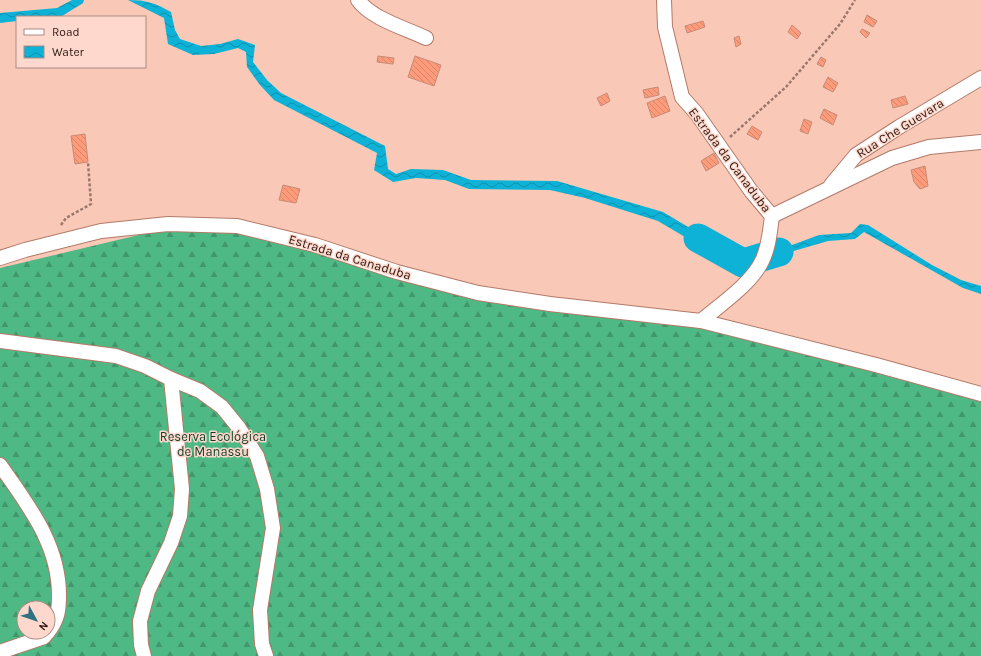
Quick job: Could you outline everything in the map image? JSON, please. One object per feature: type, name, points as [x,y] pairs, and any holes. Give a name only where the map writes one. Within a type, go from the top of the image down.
[{"type":"street","points":[[358,0],[362,6],[373,14],[426,38]]},
{"type":"street","name":"Estrada da Canaduba","points":[[664,0],[665,27],[682,97],[697,114],[750,191],[772,216],[768,245],[762,262],[749,280],[701,321]]},
{"type":"street","name":"Rua Che Guevara","points":[[828,188],[856,155],[899,127],[981,78]]},
{"type":"street","points":[[772,216],[892,158],[929,147],[981,142]]},
{"type":"street","name":"Estrada da Canaduba","points":[[0,258],[101,231],[168,224],[237,226],[315,245],[397,272],[478,293],[550,304],[701,321],[876,365],[981,394]]},
{"type":"street","points":[[0,340],[116,356],[145,366],[171,380],[200,391],[222,407],[240,428],[256,456],[268,489],[273,528],[260,610],[262,644],[266,656]]},
{"type":"street","points":[[144,656],[141,645],[140,621],[148,591],[170,544],[180,516],[182,489],[171,380]]},
{"type":"street","points":[[0,466],[35,514],[51,549],[59,579],[59,608],[56,618]]},
{"type":"street","points":[[0,652],[35,640]]},
{"type":"path","points":[[719,146],[786,87],[840,24],[855,0]]},
{"type":"path","points":[[63,240],[59,228],[66,218],[91,204],[88,162]]},
{"type":"green space","name":"Reserva Ecológica de Manassu","points":[[168,228],[244,233],[325,252],[394,276],[703,325],[981,398],[981,656],[0,656],[0,268]]},
{"type":"water","points":[[72,0],[84,0],[83,3],[62,16],[16,16],[16,21],[0,23],[0,13],[57,8]]},
{"type":"water","points":[[128,0],[151,3],[171,12],[175,30],[180,39],[201,46],[220,44],[238,39],[255,45],[253,62],[267,80],[281,93],[385,146],[388,169],[396,174],[411,169],[443,170],[471,180],[557,181],[663,212],[695,231],[737,252],[729,263],[658,221],[585,198],[550,190],[469,189],[445,180],[416,178],[393,182],[374,170],[377,153],[274,100],[260,85],[247,67],[246,52],[238,48],[214,54],[193,55],[168,44],[164,18]]},
{"type":"water","points":[[860,224],[868,225],[932,265],[961,280],[981,286],[981,294],[963,288],[864,232],[855,239],[828,241],[773,257],[752,265],[736,268],[747,259],[773,252],[819,235],[851,233]]},
{"type":"building","points":[[867,15],[877,21],[873,27],[864,22]]},
{"type":"building","points":[[703,21],[705,27],[687,33],[685,26]]},
{"type":"building","points":[[792,25],[801,33],[797,39],[788,32]]},
{"type":"building","points":[[862,29],[870,33],[866,38],[860,32]]},
{"type":"building","points":[[739,36],[741,44],[736,47],[734,38]]},
{"type":"building","points":[[378,56],[394,58],[393,64],[377,62]]},
{"type":"building","points":[[415,56],[441,65],[434,86],[408,77]]},
{"type":"building","points":[[821,57],[826,60],[823,67],[817,64]]},
{"type":"building","points":[[828,77],[838,83],[833,92],[823,87]]},
{"type":"building","points":[[658,87],[659,95],[645,98],[643,90]]},
{"type":"building","points":[[607,93],[610,101],[601,106],[597,98]]},
{"type":"building","points":[[665,96],[670,111],[652,118],[647,103]]},
{"type":"building","points":[[905,96],[908,104],[893,108],[891,100]]},
{"type":"building","points":[[824,109],[837,115],[833,125],[820,118]]},
{"type":"building","points":[[804,119],[812,122],[808,134],[800,131]]},
{"type":"building","points":[[752,126],[762,132],[758,140],[747,134]]},
{"type":"building","points":[[85,134],[88,162],[75,164],[71,136]]},
{"type":"building","points":[[714,153],[719,163],[706,171],[701,161]]},
{"type":"building","points":[[925,166],[928,186],[920,189],[914,182],[911,170]]},
{"type":"building","points":[[283,185],[300,189],[296,203],[279,200]]},
{"type":"waterway","points":[[698,238],[743,263],[779,252]]}]
